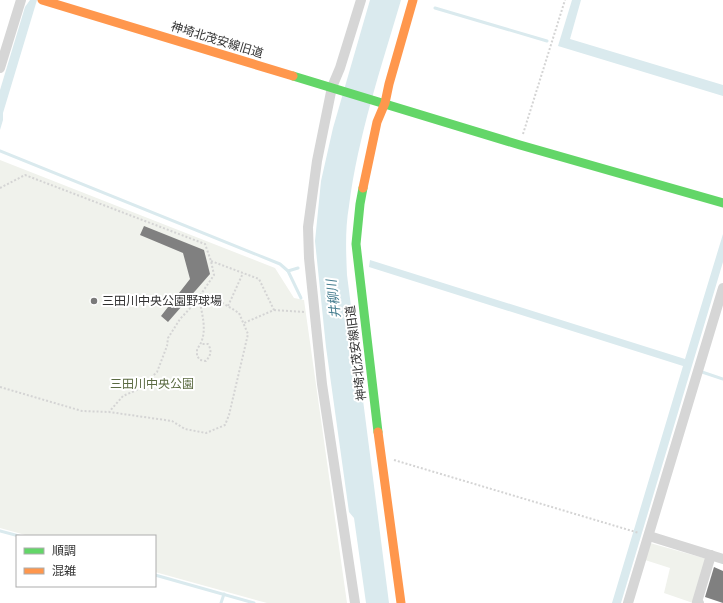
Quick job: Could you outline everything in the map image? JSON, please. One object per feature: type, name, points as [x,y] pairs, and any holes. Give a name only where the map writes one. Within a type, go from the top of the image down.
[{"type":"street","points":[[0,68],[21,0]]},
{"type":"street","name":"神埼北茂安線旧道","points":[[42,0],[381,102]]},
{"type":"street","points":[[355,603],[322,384],[309,258],[308,227],[316,161],[340,68],[361,0]]},
{"type":"street","name":"神埼北茂安線旧道","points":[[401,603],[381,457],[356,244],[360,204],[381,102],[389,84],[413,0]]},
{"type":"street","points":[[381,102],[520,145],[723,203]]},
{"type":"street","points":[[628,603],[723,288]]},
{"type":"street","points":[[649,536],[723,559]]},
{"type":"street","points":[[699,603],[697,602],[711,555]]},
{"type":"path","points":[[520,145],[564,0]]},
{"type":"path","points":[[0,188],[25,175],[205,244],[214,275],[195,303],[180,319],[168,338],[167,346],[157,372],[139,389],[123,396],[109,412]]},
{"type":"path","points":[[211,261],[259,279],[274,310]]},
{"type":"path","points":[[228,306],[242,273]]},
{"type":"path","points":[[0,387],[82,411],[109,412],[172,421],[185,429],[206,433],[225,425],[229,415],[248,334],[239,313],[228,306],[221,302],[195,303]]},
{"type":"path","points":[[200,303],[204,325],[202,344],[197,349],[197,356],[200,360],[206,361],[210,356],[211,350],[208,344],[202,344]]},
{"type":"path","points":[[243,323],[274,310],[315,312]]},
{"type":"path","points":[[381,457],[631,531]]},
{"type":"green space","name":"三田川中央公園","points":[[0,160],[275,268],[294,298],[304,300],[347,603],[267,603],[156,572],[156,535],[25,535],[0,528]]},
{"type":"green space","points":[[650,543],[707,559],[693,603],[664,593],[670,568],[645,560]]},
{"type":"water","points":[[30,0],[37,0],[3,113],[3,120],[0,130],[0,90],[25,7]]},
{"type":"water","name":"井柳川","points":[[370,0],[401,0],[371,102],[358,154],[346,232],[346,258],[389,603],[366,603],[354,518],[349,512],[326,347],[315,241],[321,181],[333,128]]},
{"type":"water","points":[[572,0],[581,0],[570,39],[723,85],[723,96],[558,46]]},
{"type":"water","points":[[723,234],[723,262],[621,603],[612,603],[683,366],[369,267],[370,260],[685,359]]},
{"type":"building","points":[[144,226],[204,250],[210,274],[168,322],[161,316],[190,279],[183,253],[140,235]]},
{"type":"building","points":[[714,567],[723,571],[723,603],[705,597]]},
{"type":"waterway","points":[[435,8],[547,41]]},
{"type":"waterway","points":[[0,151],[280,264],[288,271],[298,268]]},
{"type":"waterway","points":[[288,271],[301,298]]},
{"type":"waterway","points":[[702,372],[723,379]]},
{"type":"waterway","points":[[0,531],[16,535]]},
{"type":"waterway","points":[[156,575],[254,603]]},
{"type":"waterway","points":[[221,603],[224,594]]},
{"type":"traffic: fast","points":[[293,76],[520,145],[723,203]]},
{"type":"traffic: fast","points":[[363,188],[356,244],[378,432]]},
{"type":"traffic: slow","points":[[42,0],[293,76]]},
{"type":"traffic: slow","points":[[363,188],[377,122],[385,103],[413,0]]},
{"type":"traffic: slow","points":[[378,432],[401,603]]},
{"type":"place","name":"三田川中央公園野球場","points":[[94,301]]}]
